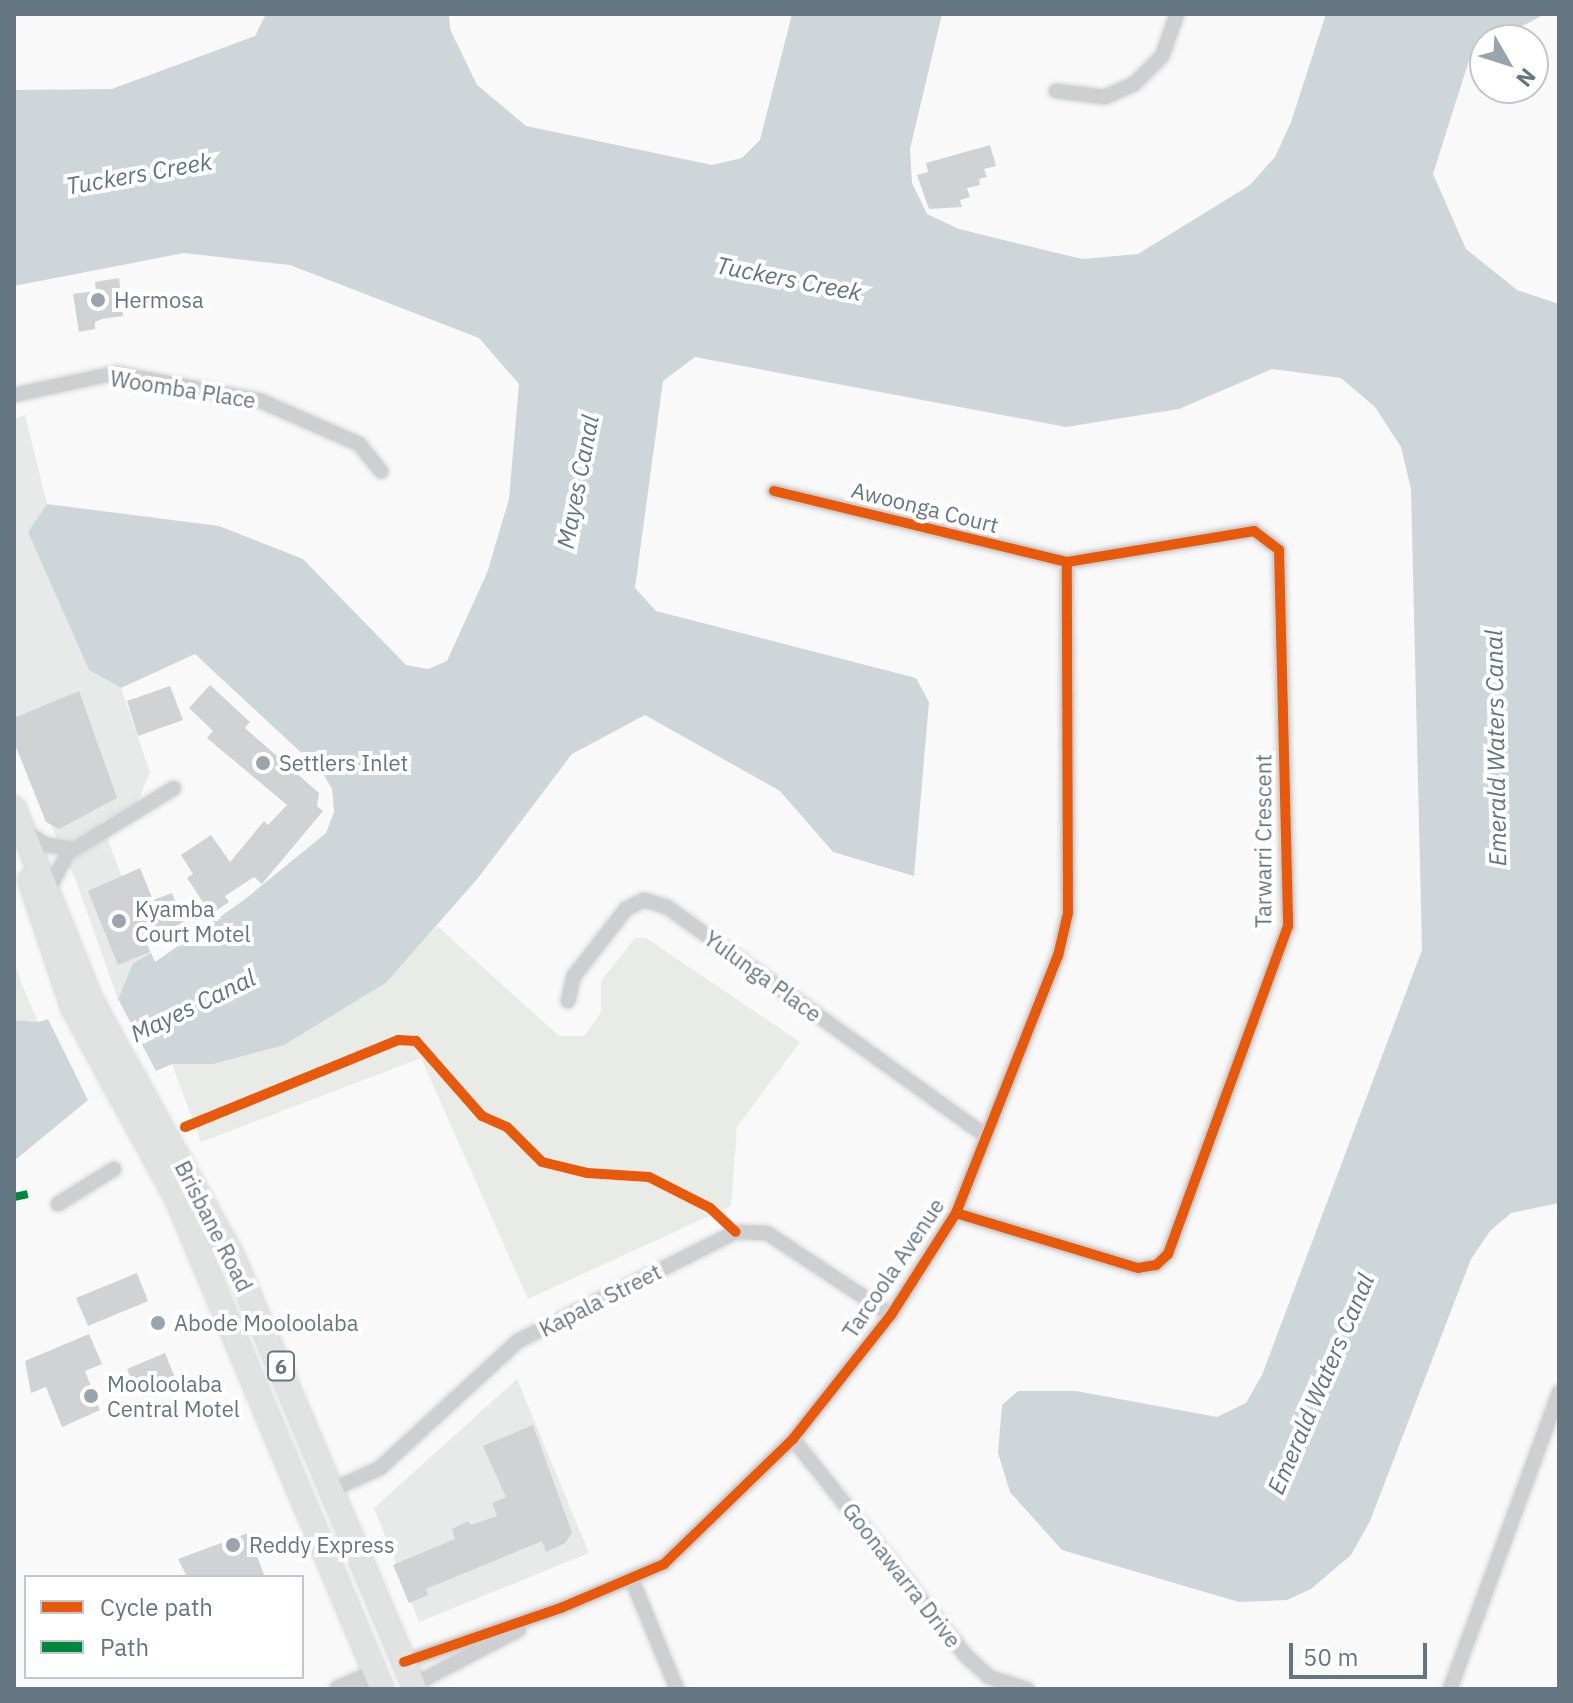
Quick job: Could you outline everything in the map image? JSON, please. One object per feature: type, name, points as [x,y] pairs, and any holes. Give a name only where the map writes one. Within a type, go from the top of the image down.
[{"type":"main road","name":"Brisbane Road","points":[[19,818],[47,892],[82,1004]]},
{"type":"main road","name":"Brisbane Road","points":[[19,818],[37,910],[125,1085],[177,1199],[378,1681]]},
{"type":"main road","name":"Brisbane Road","points":[[125,1085],[223,1237],[334,1489],[404,1662],[411,1688]]},
{"type":"main road","points":[[378,1681],[404,1662]]},
{"type":"street","points":[[1056,91],[1105,97],[1134,84],[1162,56],[1177,14]]},
{"type":"street","name":"Woomba Place","points":[[14,395],[116,373],[261,401],[359,444],[381,471]]},
{"type":"street","name":"Awoonga Court","points":[[774,491],[1067,562]]},
{"type":"street","name":"Tarwarri Crescent","points":[[956,1213],[1138,1268],[1156,1265],[1168,1254],[1288,926],[1279,550],[1254,531],[1067,562]]},
{"type":"street","name":"Tarcoola Avenue","points":[[404,1662],[632,1580],[681,1549],[793,1439],[891,1315],[956,1213],[1058,956],[1068,913],[1067,562]]},
{"type":"street","points":[[47,892],[56,867],[73,849],[174,788]]},
{"type":"street","points":[[19,818],[46,845],[73,849]]},
{"type":"street","name":"Yulunga Place","points":[[568,1001],[574,976],[626,909],[644,900],[667,907],[986,1136]]},
{"type":"street","points":[[58,1204],[114,1169]]},
{"type":"street","name":"Kapala Street","points":[[334,1489],[380,1468],[518,1341],[736,1232],[767,1233],[891,1315]]},
{"type":"street","points":[[1450,1689],[1559,1392]]},
{"type":"street","name":"Goonawarra Drive","points":[[793,1439],[986,1683],[1027,1689]]},
{"type":"street","points":[[632,1580],[677,1689]]},
{"type":"street","name":"Tarcoola Avenue","points":[[411,1688],[561,1608]]},
{"type":"street","points":[[339,1689],[378,1681]]},
{"type":"shaded area","points":[[25,415],[47,504],[29,532],[89,670],[121,688],[150,772],[137,804],[101,822],[151,953],[133,963],[118,999],[76,881],[14,742],[14,419]]},
{"type":"shaded area","points":[[437,926],[559,1036],[584,1036],[601,1013],[601,981],[635,938],[646,938],[800,1042],[737,1127],[731,1206],[528,1299],[421,1058],[201,1142],[172,1064],[213,1064],[387,982]]},
{"type":"shaded area","points":[[14,961],[23,987],[38,1022],[14,1020]]},
{"type":"shaded area","points":[[517,1379],[589,1553],[419,1622],[374,1508]]},
{"type":"water","points":[[266,14],[449,14],[450,29],[477,85],[526,126],[712,165],[742,158],[760,140],[792,14],[942,14],[910,149],[912,183],[927,214],[959,229],[1082,259],[1138,254],[1250,185],[1275,157],[1291,122],[1326,14],[1545,14],[1526,24],[1469,24],[1469,60],[1433,174],[1466,249],[1517,290],[1559,304],[1559,1203],[1511,1213],[1490,1231],[1471,1259],[1370,1521],[1351,1555],[1311,1589],[1287,1600],[1239,1602],[1062,1550],[1010,1492],[998,1453],[1002,1405],[1018,1391],[1076,1391],[1217,1417],[1246,1403],[1262,1375],[1422,950],[1411,489],[1401,447],[1375,407],[1341,378],[1272,369],[1179,409],[1066,427],[695,357],[663,381],[635,588],[656,611],[916,678],[929,702],[914,876],[833,852],[780,791],[645,715],[572,754],[478,878],[387,982],[284,1045],[213,1064],[172,1064],[88,1100],[14,1161],[14,1020],[38,1022],[118,999],[133,963],[151,953],[155,962],[244,900],[326,833],[334,812],[332,789],[322,772],[195,654],[121,688],[89,670],[28,532],[47,504],[219,526],[303,559],[406,665],[428,669],[447,661],[487,573],[509,499],[519,384],[479,338],[290,265],[184,253],[14,286],[14,90],[112,89],[255,36]]},
{"type":"pier","points":[[118,999],[156,1071],[88,1100],[48,1019]]},
{"type":"building","points":[[990,145],[996,166],[984,169],[987,177],[979,179],[980,185],[967,188],[970,197],[960,200],[962,207],[929,209],[917,175],[928,172],[926,163]]},
{"type":"building","name":"Hermosa","points":[[119,278],[123,316],[102,319],[95,322],[95,329],[79,332],[73,294],[96,291],[95,282]]},
{"type":"building","points":[[210,685],[250,722],[245,728],[319,793],[317,806],[323,811],[262,884],[254,877],[225,896],[229,902],[211,914],[187,878],[193,874],[181,855],[211,835],[230,862],[264,821],[268,825],[287,805],[207,738],[213,731],[189,708]]},
{"type":"building","points":[[170,686],[183,720],[138,736],[127,701]]},
{"type":"building","points":[[79,691],[117,798],[59,829],[46,822],[14,742],[14,718]]},
{"type":"building","points":[[140,868],[153,900],[172,893],[183,923],[144,938],[150,952],[118,965],[88,891]]},
{"type":"building","points":[[137,1273],[148,1301],[88,1326],[76,1298]]},
{"type":"building","points":[[89,1334],[102,1364],[85,1371],[100,1410],[62,1427],[46,1387],[31,1393],[25,1361]]},
{"type":"building","points":[[165,1353],[175,1378],[137,1394],[127,1369]]},
{"type":"building","points":[[533,1425],[572,1533],[565,1543],[546,1552],[542,1541],[426,1589],[428,1595],[409,1603],[393,1565],[455,1539],[452,1529],[468,1521],[471,1525],[497,1516],[492,1503],[506,1497],[483,1446]]},
{"type":"building","name":"Reddy Express","points":[[248,1533],[264,1575],[186,1575],[178,1559]]},
{"type":"marked path","points":[[14,1197],[28,1194]]},
{"type":"cycle path","points":[[774,491],[1067,562],[1254,531],[1279,550],[1288,926],[1168,1254],[1156,1265],[1138,1268],[956,1213]]},
{"type":"cycle path","points":[[404,1662],[561,1608],[664,1564],[793,1439],[891,1315],[956,1213],[1058,956],[1068,913],[1067,562]]},
{"type":"cycle path","points":[[185,1127],[398,1040],[416,1041],[482,1116],[507,1127],[542,1162],[587,1173],[649,1177],[710,1208],[736,1232]]},
{"type":"place","name":"Hermosa","points":[[98,300]]},
{"type":"place","name":"Settlers Inlet","points":[[263,763]]},
{"type":"place","name":"Kyamba Court Motel","points":[[119,921]]},
{"type":"place","name":"Abode Mooloolaba","points":[[158,1323]]},
{"type":"place","name":"Mooloolaba Central Motel","points":[[91,1396]]},
{"type":"place","name":"Reddy Express","points":[[233,1545]]},
{"type":"water label","name":"Tuckers Creek","points":[[139,174]]},
{"type":"water label","name":"Tuckers Creek","points":[[789,279]]},
{"type":"water label","name":"Mayes Canal","points":[[578,482]]},
{"type":"water label","name":"Emerald Waters Canal","points":[[1496,748]]},
{"type":"water label","name":"Mayes Canal","points":[[193,1006]]},
{"type":"water label","name":"Emerald Waters Canal","points":[[1321,1384]]}]
